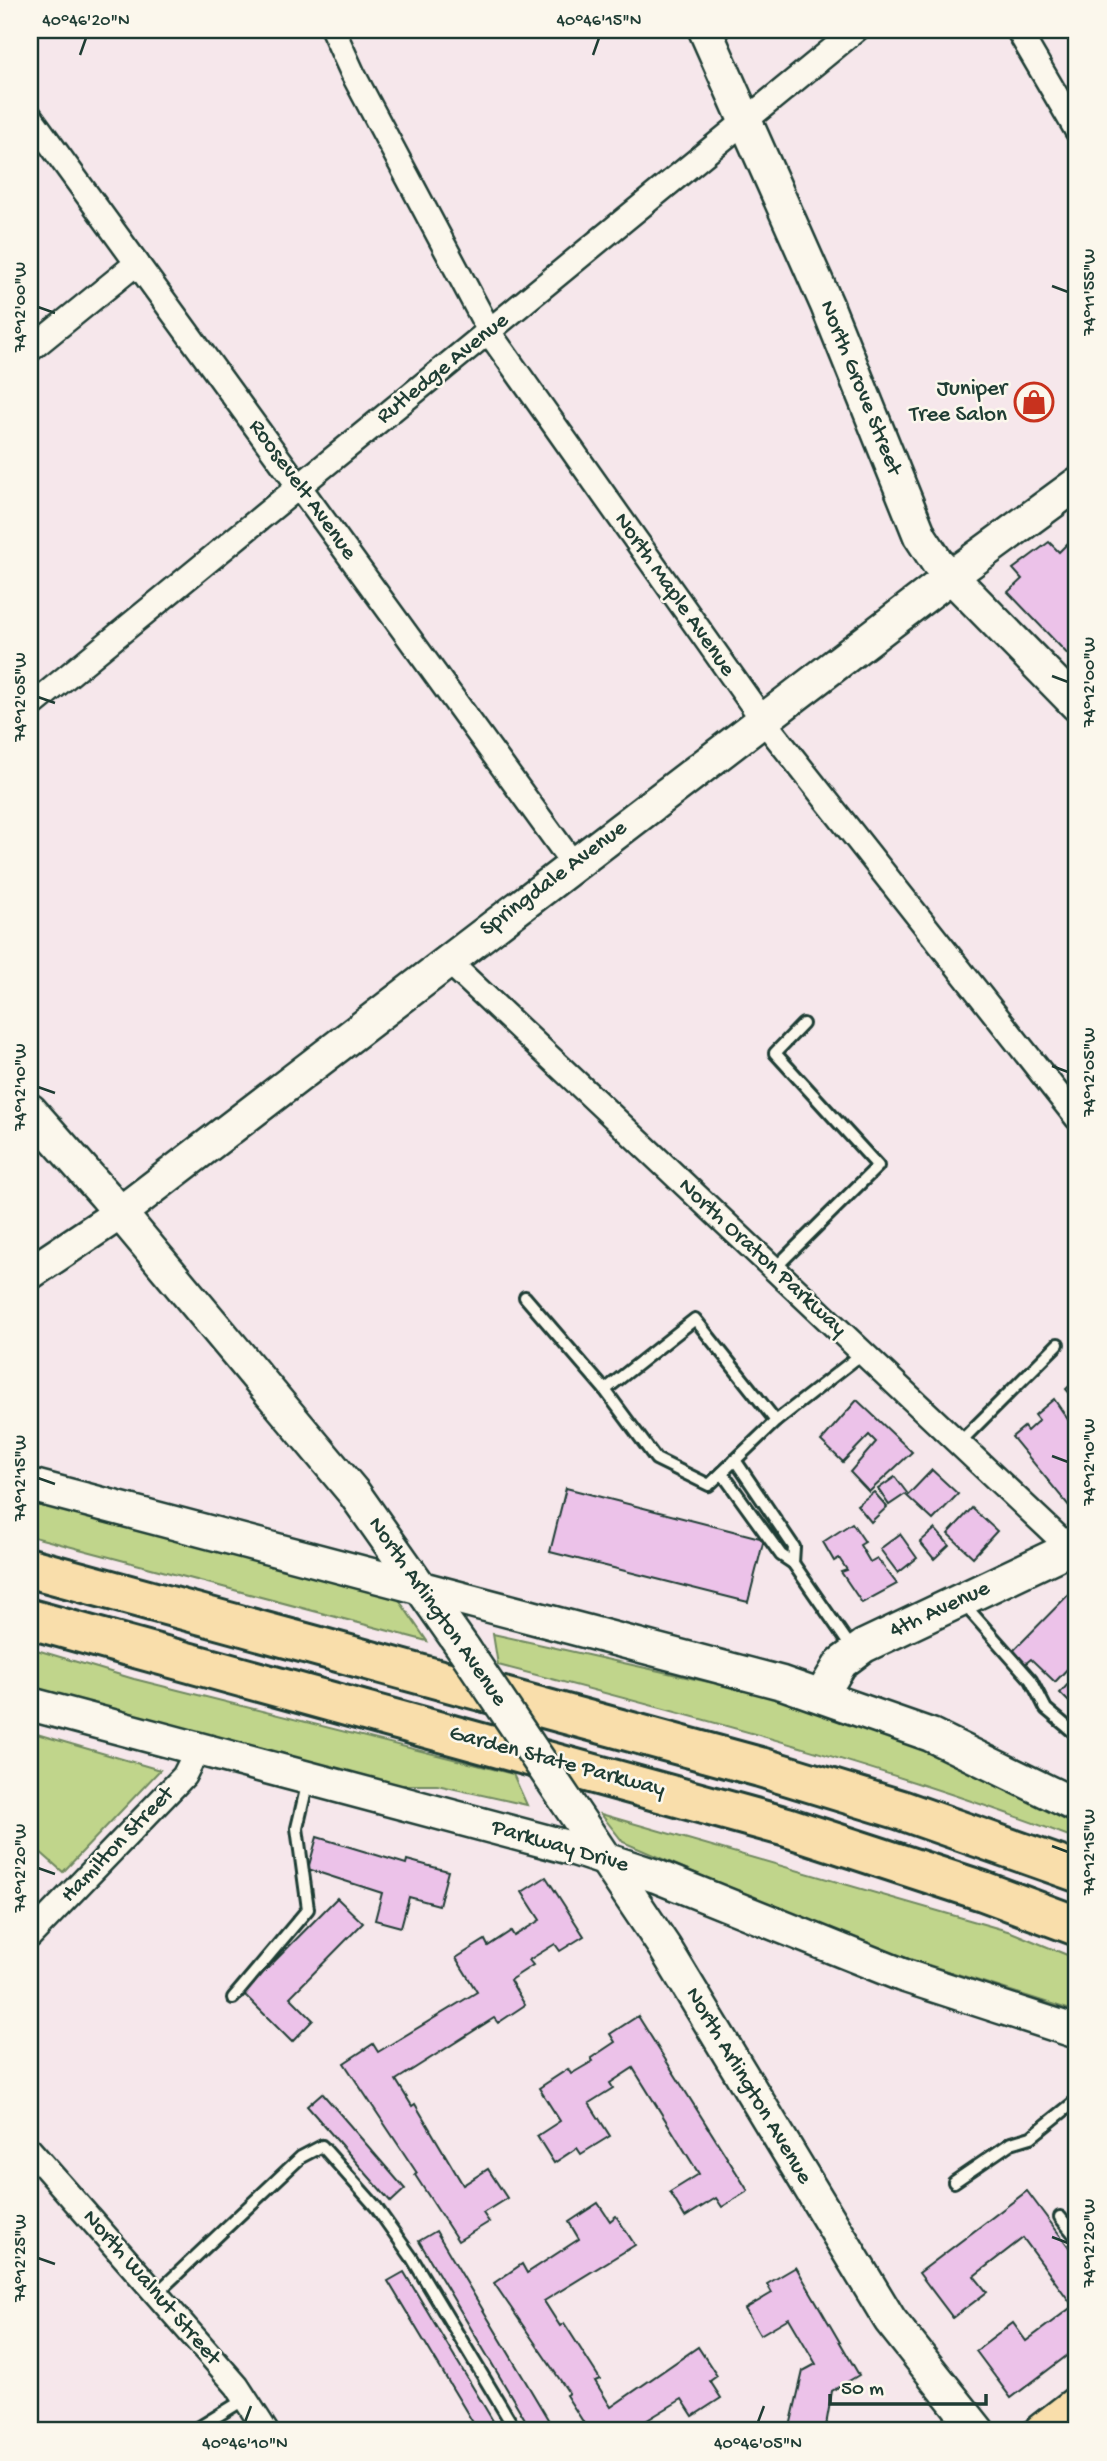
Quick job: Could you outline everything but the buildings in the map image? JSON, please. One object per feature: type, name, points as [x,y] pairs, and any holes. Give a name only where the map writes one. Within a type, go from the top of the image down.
[{"type":"highway","points":[[30,1568],[783,1773],[901,1810],[1077,1872]]},
{"type":"highway","name":"Garden State Parkway","points":[[30,1619],[774,1823],[920,1870],[1077,1926]]},
{"type":"main road","points":[[1042,2431],[1077,2404]]},
{"type":"street","name":"North Maple Avenue","points":[[333,30],[352,74],[488,332],[763,720],[1077,1118]]},
{"type":"street","name":"North Grove Street","points":[[705,30],[827,305],[920,536],[950,576],[1077,705]]},
{"type":"street","name":"Rutledge Avenue","points":[[30,707],[856,30]]},
{"type":"street","points":[[1018,30],[1077,131]]},
{"type":"street","name":"Roosevelt Avenue","points":[[30,116],[574,864]]},
{"type":"street","points":[[30,350],[137,263]]},
{"type":"street","name":"Springdale Avenue","points":[[30,1273],[120,1213],[950,576],[1077,484]]},
{"type":"street","name":"North Oraton Parkway","points":[[448,961],[1075,1550]]},
{"type":"street","name":"North Arlington Avenue","points":[[30,1110],[348,1485],[423,1588],[678,1970],[883,2310],[978,2431]]},
{"type":"street","points":[[30,1485],[698,1659],[821,1696],[931,1735],[1077,1807]]},
{"type":"street","name":"4th Avenue","points":[[821,1696],[834,1672],[854,1652],[960,1600],[1075,1550]]},
{"type":"street","name":"Parkway Drive","points":[[30,1704],[606,1859],[696,1891],[877,1966],[1077,2032]]},
{"type":"street","name":"Hamilton Street","points":[[30,1936],[176,1784],[190,1767],[198,1748]]},
{"type":"street","name":"North Walnut Street","points":[[30,2150],[245,2399],[264,2431]]},
{"type":"lane","points":[[774,1269],[878,1166],[775,1053],[803,1024]]},
{"type":"lane","points":[[525,1297],[604,1390],[656,1459],[709,1485],[776,1421],[863,1353]]},
{"type":"lane","points":[[604,1390],[695,1320],[776,1421]]},
{"type":"lane","points":[[959,1443],[1058,1345]]},
{"type":"lane","points":[[735,1460],[794,1547],[793,1563]]},
{"type":"lane","points":[[722,1473],[781,1555],[793,1563],[854,1652]]},
{"type":"lane","points":[[960,1600],[1031,1680],[1046,1709],[1077,1735]]},
{"type":"lane","points":[[233,1998],[308,1909],[297,1828],[309,1778]]},
{"type":"lane","points":[[954,2182],[1011,2143],[1031,2137],[1077,2100]]},
{"type":"lane","points":[[156,2294],[301,2157],[322,2146],[376,2207],[412,2258],[516,2431]]},
{"type":"lane","points":[[1060,2217],[1077,2238]]},
{"type":"lane","points":[[193,2431],[245,2399]]},
{"type":"green space","points":[[30,1498],[392,1590],[427,1641],[30,1536]]},
{"type":"green space","points":[[493,1634],[776,1697],[955,1761],[1077,1825],[1077,1839],[862,1766],[717,1723],[498,1665]]},
{"type":"green space","points":[[30,1648],[134,1679],[513,1774],[527,1805],[437,1785],[400,1785],[30,1692]]},
{"type":"green space","points":[[30,1732],[160,1770],[63,1872],[30,1843]]},
{"type":"green space","points":[[601,1814],[1011,1932],[1077,1959],[1077,2012],[853,1941],[623,1842]]},
{"type":"place","name":"Juniper Tree Salon","points":[[1034,402]]}]
